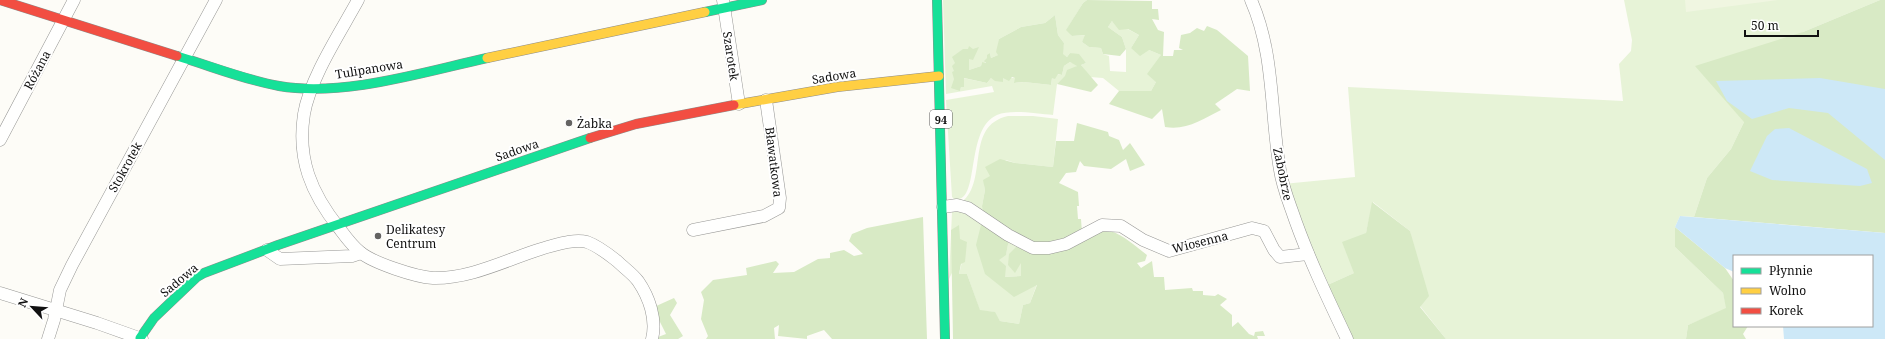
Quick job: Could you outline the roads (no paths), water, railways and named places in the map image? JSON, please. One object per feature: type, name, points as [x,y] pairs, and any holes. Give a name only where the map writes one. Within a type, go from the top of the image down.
[{"type":"street","name":"Tulipanowa","points":[[0,0],[63,21],[81,25],[266,83],[311,88],[361,85],[574,40],[724,4]]},
{"type":"street","name":"Różana","points":[[0,140],[74,0]]},
{"type":"street","name":"Stokrotek","points":[[48,339],[60,290],[72,265],[216,0]]},
{"type":"street","points":[[358,0],[311,88],[304,120],[302,139],[308,177],[314,192],[322,207],[337,226],[361,253],[373,260],[407,272],[430,278],[446,278],[464,274],[567,242],[585,242],[599,247],[633,275],[641,286],[650,303],[653,315],[654,325],[652,339]]},
{"type":"street","points":[[724,4],[762,0]]},
{"type":"street","name":"94","points":[[937,0],[945,339]]},
{"type":"street","name":"Zabobrze","points":[[1251,0],[1264,36],[1267,53],[1282,180],[1308,254],[1347,339]]},
{"type":"street","name":"Szarotek","points":[[724,4],[739,104]]},
{"type":"street","name":"Sadowa","points":[[141,339],[154,318],[197,277],[210,270],[556,149],[636,124],[739,104],[845,86],[939,76]]},
{"type":"street","name":"Bławatkowa","points":[[693,230],[764,216],[779,208],[780,198],[766,100]]},
{"type":"street","name":"Wiosenna","points":[[943,207],[958,205],[968,208],[1008,235],[1033,248],[1049,248],[1066,244],[1102,225],[1121,226],[1143,240],[1169,251],[1252,228],[1264,231],[1274,250],[1280,257],[1308,254]]},
{"type":"street","points":[[267,250],[280,259],[352,256],[361,253]]},
{"type":"street","points":[[0,293],[56,310],[141,339]]},
{"type":"water","points":[[1820,78],[1885,89],[1885,160],[1828,113],[1789,108],[1752,119],[1727,101],[1716,81]]},
{"type":"water","points":[[1789,128],[1867,169],[1872,183],[1860,186],[1772,180],[1750,171],[1767,136],[1775,129]]},
{"type":"water","points":[[1680,216],[1885,233],[1885,339],[1784,339],[1783,327],[1873,327],[1873,255],[1733,255],[1733,272],[1725,268],[1675,227]]},
{"type":"place","name":"Żabka","points":[[569,123]]},
{"type":"place","name":"Delikatesy Centrum","points":[[378,236]]}]
